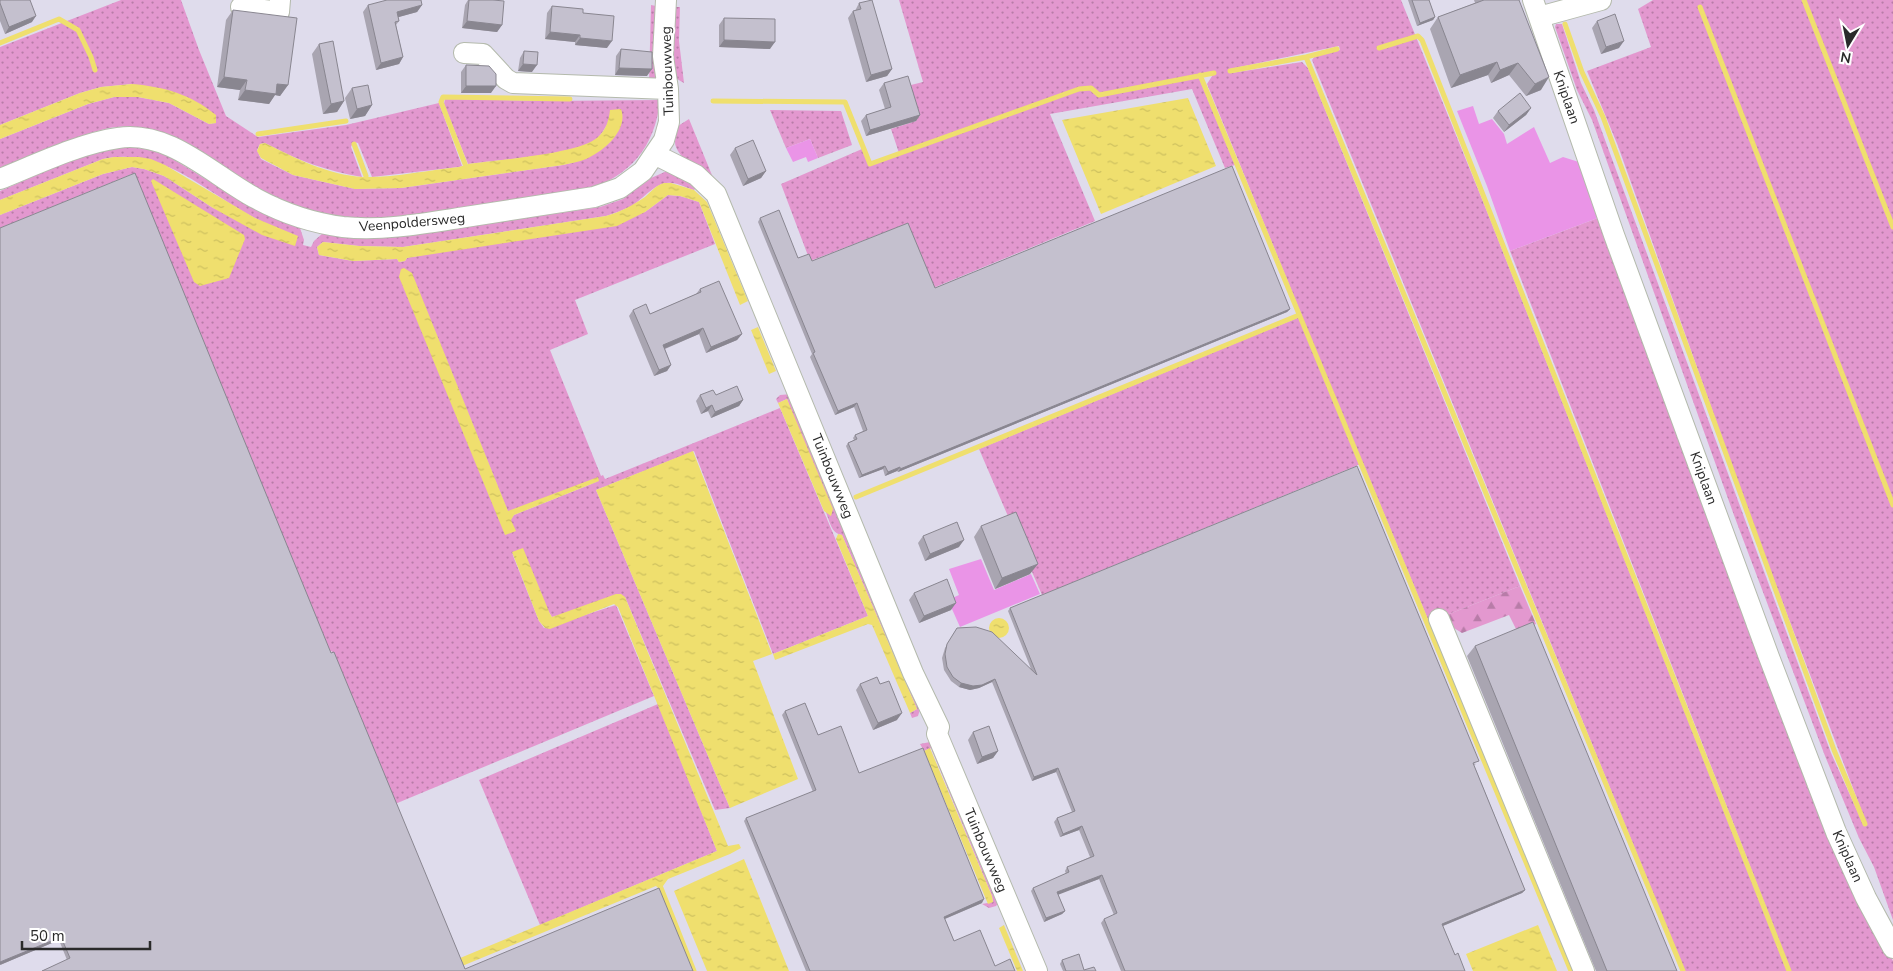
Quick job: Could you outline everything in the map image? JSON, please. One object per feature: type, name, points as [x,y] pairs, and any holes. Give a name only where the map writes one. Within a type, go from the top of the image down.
[{"type":"street","points":[[241,7],[278,12],[280,0]]},
{"type":"street","points":[[1536,8],[1601,0]]},
{"type":"street","name":"Tuinbouwweg","points":[[666,1],[663,56],[668,89],[669,122],[664,140],[656,155],[696,175],[716,194],[913,672],[939,727],[937,734],[1037,971]]},
{"type":"street","name":"Kniplaan","points":[[1536,8],[1614,235],[1769,657],[1836,832],[1866,898],[1893,948]]},
{"type":"street","points":[[464,53],[483,54],[506,79],[513,83],[668,89]]},
{"type":"street","name":"Veenpoldersweg","points":[[0,179],[101,141],[119,137],[138,137],[156,140],[173,147],[255,198],[283,212],[342,227],[370,228],[422,224],[594,197],[620,188],[643,171],[656,155]]},
{"type":"street","points":[[1439,619],[1584,971]]},
{"type":"green space","points":[[121,0],[181,0],[226,116],[258,137],[346,125],[439,103],[462,166],[372,177],[358,143],[353,142],[351,147],[362,177],[336,172],[312,164],[265,143],[260,144],[257,150],[261,159],[293,175],[355,189],[401,188],[563,165],[588,157],[611,141],[608,123],[597,139],[587,145],[555,153],[468,164],[444,104],[445,99],[547,101],[660,100],[657,117],[646,146],[637,158],[615,177],[600,185],[584,191],[397,217],[344,217],[296,206],[249,184],[182,142],[164,134],[145,129],[126,127],[105,129],[66,142],[0,171],[0,139],[88,104],[114,97],[138,97],[169,103],[209,124],[216,123],[132,84],[101,87],[80,93],[0,125],[0,47]]},
{"type":"green space","points":[[899,0],[1401,0],[1484,204],[1787,971],[1685,971],[1312,60],[1315,56],[1340,50],[1339,46],[1230,69],[1231,73],[1302,62],[1308,68],[1520,586],[1429,622],[1363,463],[1042,595],[979,449],[1302,316],[1207,84],[1214,73],[1213,71],[1111,93],[1199,78],[1235,165],[1225,168],[1192,89],[1050,114],[1095,221],[933,288],[906,224],[810,261],[781,184],[862,149],[870,164],[899,153],[891,129],[916,121],[907,86],[923,82]]},
{"type":"green space","points":[[1653,0],[1893,0],[1893,920],[1874,867],[1859,838],[1825,756],[1735,518],[1592,120],[1577,90],[1555,27],[1556,24],[1562,24],[1581,83],[1594,110],[1831,753],[1864,826],[1867,825],[1754,527],[1618,146],[1587,71],[1651,47],[1638,9]]},
{"type":"green space","points":[[651,5],[656,6],[659,76],[649,83]]},
{"type":"green space","points":[[673,7],[680,7],[679,41],[684,83],[677,79],[675,70]]},
{"type":"green space","points":[[770,110],[841,111],[852,145],[818,158],[810,139],[786,148]]},
{"type":"green space","points":[[689,119],[716,185],[691,166],[676,148],[675,140],[678,126]]},
{"type":"green space","points":[[131,147],[150,150],[168,156],[238,199],[275,218],[300,228],[304,240],[303,245],[311,247],[314,241],[323,233],[408,235],[600,207],[623,199],[651,178],[667,171],[699,185],[694,190],[674,183],[666,183],[651,191],[632,206],[606,216],[403,247],[359,246],[323,242],[317,247],[319,255],[353,261],[397,259],[399,262],[405,261],[407,258],[645,212],[668,195],[680,196],[699,202],[715,244],[575,300],[588,334],[550,350],[601,476],[603,475],[605,479],[780,408],[868,616],[773,654],[694,451],[596,490],[730,808],[715,810],[625,597],[552,617],[512,553],[539,621],[544,628],[616,605],[654,696],[395,804],[132,174],[0,228],[0,215],[103,174],[132,167],[164,176],[213,208],[298,236],[260,221],[183,174],[165,165],[145,159],[125,157],[103,159],[0,200],[0,191],[64,163],[97,152]],"holes":[[[599,481],[514,515],[511,519],[508,512]]]},
{"type":"green space","points":[[1603,216],[1865,905],[1893,961],[1893,971],[1791,971],[1510,251]]},
{"type":"green space","points":[[792,394],[921,706],[918,716],[912,718],[910,713],[917,709],[842,535],[834,531],[830,524],[787,399],[778,403],[776,399],[780,395]]},
{"type":"green space","points":[[1520,586],[1536,624],[1517,631],[1509,615],[1462,633],[1449,625],[1444,616]]},
{"type":"green space","points":[[658,704],[717,851],[540,925],[479,780]]},
{"type":"green space","points":[[935,741],[999,902],[996,906],[989,908],[982,904],[993,902],[992,896],[931,748],[924,751],[920,744]]},
{"type":"shaded area","points":[[1473,106],[1479,124],[1492,119],[1504,134],[1507,144],[1534,127],[1550,163],[1563,157],[1582,163],[1603,216],[1510,251],[1487,186],[1457,111]]},
{"type":"shaded area","points":[[810,139],[818,158],[808,162],[806,157],[793,162],[786,148]]},
{"type":"shaded area","points":[[981,559],[994,590],[1031,574],[1040,594],[960,627],[948,600],[959,595],[949,569]]},
{"type":"water","points":[[132,84],[155,87],[187,97],[216,115],[216,123],[209,124],[169,103],[138,97],[114,97],[88,104],[0,139],[0,125],[80,93],[101,87]]},
{"type":"water","points":[[1188,98],[1216,166],[1101,214],[1062,120]]},
{"type":"water","points":[[621,109],[621,125],[613,139],[593,156],[583,160],[563,165],[401,188],[355,189],[293,175],[261,158],[257,151],[260,144],[265,143],[312,165],[337,173],[363,177],[398,175],[574,148],[589,143],[598,137],[607,125],[610,110]]},
{"type":"water","points":[[139,157],[151,159],[165,165],[255,218],[298,236],[295,246],[262,235],[213,208],[164,176],[132,167],[103,174],[0,215],[0,200],[103,159]]},
{"type":"water","points":[[153,179],[244,235],[245,239],[229,278],[200,286],[194,282],[151,181]]},
{"type":"water","points":[[664,183],[671,183],[694,190],[707,202],[748,301],[740,305],[699,202],[680,196],[668,195],[645,212],[617,226],[407,258],[405,261],[399,262],[397,259],[353,261],[319,255],[317,247],[323,242],[359,246],[403,247],[606,216],[631,205]]},
{"type":"water","points":[[404,268],[412,273],[508,511],[598,477],[599,481],[514,515],[511,520],[516,531],[505,535],[399,277],[401,269]]},
{"type":"water","points":[[758,327],[776,371],[769,374],[751,330]]},
{"type":"water","points":[[787,399],[833,509],[831,516],[824,511],[778,403]]},
{"type":"water","points":[[693,451],[772,654],[753,661],[798,779],[730,808],[596,490]]},
{"type":"water","points":[[838,534],[842,535],[917,709],[910,713],[872,625],[868,624],[775,660],[773,654],[868,616],[836,539]]},
{"type":"water","points":[[523,548],[552,617],[616,594],[621,594],[625,597],[728,846],[739,844],[741,848],[668,879],[663,886],[663,893],[656,886],[450,971],[429,971],[717,851],[618,607],[614,604],[550,629],[545,628],[539,621],[512,552]]},
{"type":"water","points":[[999,618],[1006,621],[1009,628],[1006,635],[999,638],[992,635],[989,628],[992,621]]},
{"type":"water","points":[[930,748],[992,896],[993,902],[988,904],[924,751]]},
{"type":"water","points":[[744,859],[789,971],[707,971],[674,891]]},
{"type":"water","points":[[1004,925],[1023,971],[1017,971],[999,928]]},
{"type":"water","points":[[1538,925],[1557,971],[1473,971],[1466,954]]},
{"type":"building","points":[[0,0],[30,0],[36,16],[9,27]]},
{"type":"building","points":[[387,0],[421,0],[422,5],[397,12],[399,21],[395,22],[403,57],[381,63],[368,5]]},
{"type":"building","points":[[469,0],[504,1],[502,25],[467,21]]},
{"type":"building","points":[[872,0],[892,69],[871,75],[853,11],[861,9],[859,3]]},
{"type":"building","points":[[1412,0],[1429,0],[1435,17],[1420,23]]},
{"type":"building","points":[[1484,0],[1519,0],[1549,77],[1535,84],[1518,63],[1500,70],[1497,62],[1460,75],[1438,17]]},
{"type":"building","points":[[552,6],[583,9],[583,13],[614,16],[612,41],[580,38],[580,35],[550,32]]},
{"type":"building","points":[[233,10],[297,18],[288,85],[277,84],[276,94],[245,90],[247,80],[224,77]]},
{"type":"building","points":[[1615,14],[1624,41],[1606,47],[1597,21]]},
{"type":"building","points":[[724,18],[775,19],[775,42],[724,40]]},
{"type":"building","points":[[333,41],[344,101],[331,104],[319,44]]},
{"type":"building","points":[[621,49],[652,52],[652,69],[619,68]]},
{"type":"building","points":[[524,51],[538,52],[537,65],[523,64]]},
{"type":"building","points":[[466,65],[489,66],[496,74],[496,86],[466,86]]},
{"type":"building","points":[[908,76],[920,115],[870,130],[866,115],[891,107],[884,83]]},
{"type":"building","points":[[368,85],[372,105],[357,109],[352,88]]},
{"type":"building","points":[[1520,93],[1531,108],[1509,125],[1498,111]]},
{"type":"building","points":[[753,140],[766,171],[748,179],[735,148]]},
{"type":"building","points":[[1232,166],[1290,309],[900,469],[900,467],[888,472],[885,466],[862,475],[848,443],[857,439],[855,435],[867,430],[857,403],[838,411],[760,218],[779,210],[798,258],[809,254],[812,261],[908,223],[935,288]]},
{"type":"building","points":[[135,173],[331,653],[334,652],[465,969],[659,888],[693,971],[42,971],[70,958],[61,937],[0,962],[0,228]]},
{"type":"building","points":[[719,281],[742,334],[711,347],[703,328],[663,345],[671,365],[659,370],[633,310],[646,304],[650,314],[701,292],[700,289]]},
{"type":"building","points":[[737,386],[743,400],[715,412],[712,405],[706,408],[700,395],[713,390],[716,395]]},
{"type":"building","points":[[1357,466],[1479,761],[1473,763],[1525,890],[1442,924],[1455,955],[1458,953],[1465,971],[1125,971],[1104,919],[1117,913],[1102,875],[1057,892],[1065,911],[1046,918],[1033,888],[1069,872],[1067,867],[1094,856],[1082,826],[1063,834],[1057,818],[1075,811],[1058,768],[1034,777],[995,679],[982,685],[973,686],[961,683],[953,677],[947,667],[945,654],[947,644],[957,628],[976,627],[992,632],[1037,675],[1010,608]]},
{"type":"building","points":[[1016,512],[1038,564],[1002,578],[981,526]]},
{"type":"building","points":[[957,522],[964,540],[930,554],[923,536]]},
{"type":"building","points":[[947,579],[956,603],[924,616],[914,593]]},
{"type":"building","points":[[1533,622],[1677,971],[1607,971],[1475,646]]},
{"type":"building","points":[[877,677],[880,684],[889,681],[902,713],[878,723],[860,684]]},
{"type":"building","points":[[805,703],[818,735],[841,726],[859,773],[923,748],[984,899],[944,917],[954,941],[980,930],[995,966],[1010,959],[1015,971],[810,971],[746,818],[816,790],[785,711]]},
{"type":"building","points":[[989,726],[998,751],[982,757],[973,732]]},
{"type":"building","points":[[1079,954],[1084,970],[1094,967],[1096,971],[1066,971],[1062,960]]},
{"type":"waterway","points":[[1804,0],[1893,227]]},
{"type":"waterway","points":[[1700,7],[1893,505]]},
{"type":"waterway","points":[[0,43],[59,19],[78,30],[95,70]]},
{"type":"waterway","points":[[1565,24],[1582,72],[1603,117],[1834,750],[1865,824]]},
{"type":"waterway","points":[[1379,48],[1418,36],[1422,40],[1789,971]]},
{"type":"waterway","points":[[1230,71],[1306,57],[1337,49]]},
{"type":"waterway","points":[[1306,57],[1683,971]]},
{"type":"waterway","points":[[713,101],[845,102],[870,164],[1079,89],[1091,88],[1099,95],[1214,73]]},
{"type":"waterway","points":[[1200,75],[1571,971]]},
{"type":"waterway","points":[[465,164],[441,102],[443,97],[570,99]]},
{"type":"waterway","points":[[258,134],[346,121]]},
{"type":"waterway","points":[[354,144],[366,176]]},
{"type":"waterway","points":[[856,497],[1299,315]]},
{"type":"waterway","points":[[661,888],[694,971]]}]
